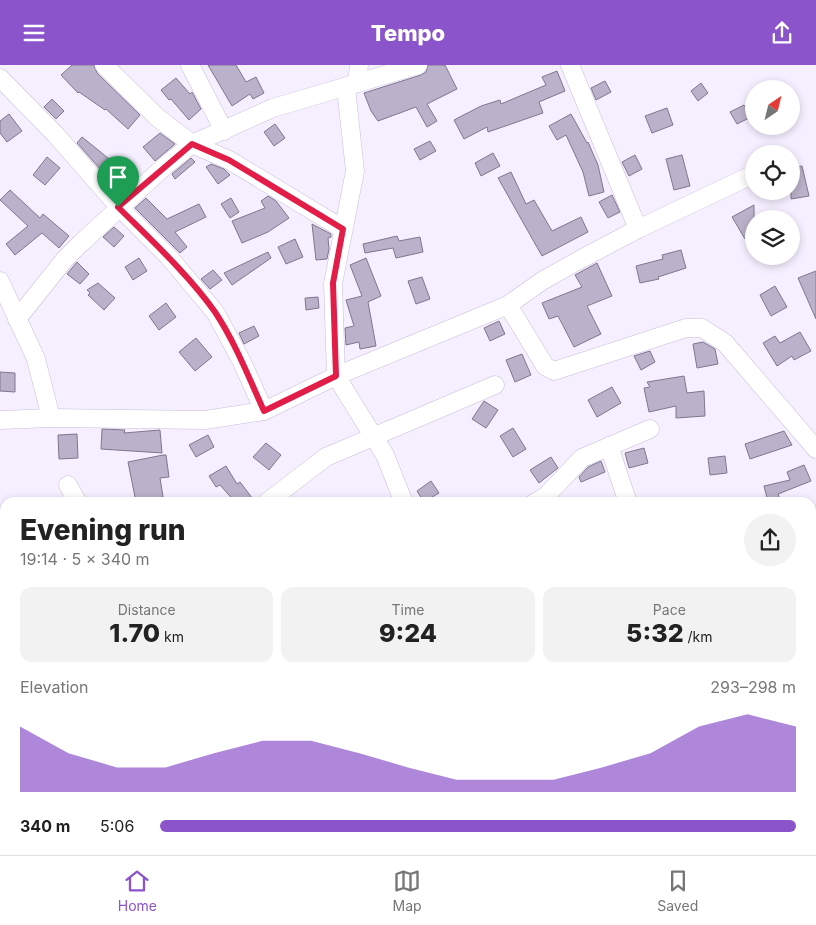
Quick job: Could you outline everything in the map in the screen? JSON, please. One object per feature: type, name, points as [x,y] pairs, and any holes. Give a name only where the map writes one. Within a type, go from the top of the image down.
[{"type":"street","points":[[104,65],[158,118],[192,144],[229,160],[343,229]]},
{"type":"street","points":[[190,65],[224,131]]},
{"type":"street","points":[[359,65],[351,85],[355,171],[333,283],[336,376],[385,455],[402,497]]},
{"type":"street","points":[[17,319],[65,259],[118,207],[192,144],[273,108],[418,65]]},
{"type":"street","points":[[570,65],[638,229]]},
{"type":"street","points":[[0,78],[55,134],[118,207],[168,256],[215,312],[242,362],[264,411]]},
{"type":"street","points":[[0,420],[51,418],[205,420],[264,411],[336,376],[508,305],[542,281],[638,229],[745,178]]},
{"type":"street","points":[[0,281],[36,359],[51,418]]},
{"type":"street","points":[[508,305],[545,366],[554,371],[686,328],[702,328],[725,343],[816,449]]},
{"type":"street","points":[[274,497],[326,457],[495,385]]},
{"type":"street","points":[[544,497],[582,457],[650,429]]},
{"type":"street","points":[[609,446],[626,497]]},
{"type":"street","points":[[68,485],[75,497]]},
{"type":"building","points":[[72,65],[94,65],[97,73],[140,115],[128,129],[106,109],[78,93],[61,75]]},
{"type":"building","points":[[208,65],[236,65],[246,82],[256,77],[264,93],[253,99],[250,94],[232,106]]},
{"type":"building","points":[[428,65],[445,65],[457,89],[427,104],[437,121],[427,127],[416,107],[378,121],[371,111],[364,93],[421,75],[426,72]]},
{"type":"building","points":[[557,71],[565,91],[539,102],[543,113],[488,132],[487,127],[464,139],[454,120],[481,106],[500,100],[501,104],[546,85],[542,77]]},
{"type":"building","points":[[176,78],[190,94],[192,92],[201,109],[189,120],[161,90]]},
{"type":"building","points":[[605,81],[611,92],[596,100],[591,88]]},
{"type":"building","points":[[701,83],[708,93],[698,101],[691,91]]},
{"type":"building","points":[[52,99],[64,111],[56,119],[44,107]]},
{"type":"building","points":[[744,105],[745,120],[737,124],[730,112]]},
{"type":"building","points":[[667,108],[673,125],[652,133],[645,116]]},
{"type":"building","points":[[9,114],[22,131],[7,142],[0,133],[0,121]]},
{"type":"building","points":[[571,114],[588,142],[598,165],[604,192],[589,196],[583,172],[566,135],[557,140],[549,126]]},
{"type":"building","points":[[275,124],[285,138],[274,146],[264,132]]},
{"type":"building","points":[[160,133],[175,144],[155,161],[143,147]]},
{"type":"building","points":[[82,137],[129,175],[119,187],[109,179],[77,143]]},
{"type":"building","points":[[430,141],[436,151],[420,160],[414,149]]},
{"type":"building","points":[[493,153],[500,166],[481,176],[475,163]]},
{"type":"building","points":[[635,155],[642,169],[629,176],[622,162]]},
{"type":"building","points":[[682,155],[690,186],[674,190],[666,159]]},
{"type":"building","points":[[47,157],[60,168],[45,185],[33,175]]},
{"type":"building","points":[[191,158],[195,162],[175,179],[172,174]]},
{"type":"building","points":[[211,164],[224,169],[230,175],[218,184],[206,167]]},
{"type":"building","points":[[800,166],[802,166],[809,196],[800,198]]},
{"type":"building","points":[[511,172],[526,204],[534,200],[552,231],[581,217],[588,232],[542,256],[498,178]]},
{"type":"building","points":[[10,190],[40,218],[43,214],[69,236],[59,248],[42,233],[15,255],[6,244],[28,226],[0,200]]},
{"type":"building","points":[[612,195],[620,212],[608,218],[599,202]]},
{"type":"building","points":[[268,196],[276,201],[289,218],[268,232],[242,243],[232,221],[265,208],[261,201]]},
{"type":"building","points":[[146,198],[167,219],[199,204],[206,217],[175,232],[187,247],[180,253],[135,208]]},
{"type":"building","points":[[231,198],[239,212],[230,218],[221,204]]},
{"type":"building","points":[[754,205],[754,210],[745,210],[745,239],[732,217]]},
{"type":"building","points":[[312,224],[331,234],[331,237],[328,238],[329,249],[327,259],[316,260]]},
{"type":"building","points":[[114,227],[124,236],[114,247],[103,237]]},
{"type":"building","points":[[397,236],[399,241],[420,237],[423,252],[396,258],[393,248],[365,253],[363,244]]},
{"type":"building","points":[[295,239],[303,257],[286,264],[278,247]]},
{"type":"building","points":[[681,250],[686,268],[658,277],[659,279],[640,283],[636,266],[663,259],[662,255]]},
{"type":"building","points":[[268,252],[271,258],[232,285],[224,273]]},
{"type":"building","points":[[139,258],[147,271],[133,280],[125,267]]},
{"type":"building","points":[[366,258],[381,296],[368,302],[376,346],[360,349],[359,342],[346,345],[345,328],[354,326],[346,300],[362,296],[350,265]]},
{"type":"building","points":[[77,262],[89,274],[80,284],[67,274]]},
{"type":"building","points":[[597,263],[612,296],[587,306],[601,334],[574,347],[558,316],[549,319],[542,303],[582,287],[575,275]]},
{"type":"building","points":[[213,270],[222,280],[210,289],[201,279]]},
{"type":"building","points":[[816,271],[816,319],[798,278]]},
{"type":"building","points":[[422,277],[430,299],[416,304],[408,281]]},
{"type":"building","points":[[98,283],[115,298],[104,310],[88,295],[90,293],[87,290]]},
{"type":"building","points":[[775,286],[787,307],[771,316],[760,295]]},
{"type":"building","points":[[318,297],[319,308],[306,310],[305,298]]},
{"type":"building","points":[[166,303],[176,317],[159,330],[149,316]]},
{"type":"building","points":[[499,321],[505,334],[490,341],[484,328]]},
{"type":"building","points":[[254,326],[259,336],[244,344],[239,333]]},
{"type":"building","points":[[800,332],[811,351],[794,360],[792,356],[777,366],[763,343],[775,336],[780,343]]},
{"type":"building","points":[[196,338],[212,357],[195,371],[179,352]]},
{"type":"building","points":[[703,342],[715,349],[718,364],[697,368],[693,344]]},
{"type":"building","points":[[650,351],[655,362],[641,370],[634,356]]},
{"type":"building","points":[[522,354],[531,375],[515,382],[506,360]]},
{"type":"building","points":[[0,372],[15,373],[15,392],[0,391]]},
{"type":"building","points":[[684,376],[687,393],[704,391],[705,416],[676,418],[676,406],[649,412],[644,388],[650,387],[647,382]]},
{"type":"building","points":[[612,387],[621,403],[597,417],[588,400]]},
{"type":"building","points":[[484,401],[498,410],[486,428],[472,419]]},
{"type":"building","points":[[513,428],[526,449],[513,457],[500,436]]},
{"type":"building","points":[[102,429],[125,430],[124,433],[160,430],[162,453],[101,449]]},
{"type":"building","points":[[784,431],[792,445],[750,459],[745,444]]},
{"type":"building","points":[[77,434],[78,458],[59,459],[58,435]]},
{"type":"building","points":[[208,435],[214,447],[196,457],[189,445]]},
{"type":"building","points":[[266,443],[281,455],[269,470],[253,457]]},
{"type":"building","points":[[644,448],[648,463],[629,468],[625,453]]},
{"type":"building","points":[[166,455],[169,477],[160,478],[163,497],[135,497],[128,462]]},
{"type":"building","points":[[725,456],[727,473],[710,475],[708,458]]},
{"type":"building","points":[[551,457],[558,468],[539,483],[530,470]]},
{"type":"building","points":[[601,461],[605,472],[581,482],[579,477],[588,467]]},
{"type":"building","points":[[804,465],[811,481],[778,494],[779,497],[767,497],[764,486],[790,480],[787,472]]},
{"type":"building","points":[[226,466],[237,484],[240,482],[251,497],[231,497],[220,485],[216,487],[209,476]]},
{"type":"building","points":[[431,481],[439,493],[432,497],[421,497],[417,491]]},
{"type":"route","points":[[192,144],[229,160],[343,229],[333,283],[336,376],[264,411],[242,362],[215,312],[168,256],[118,207],[192,144]]}]
